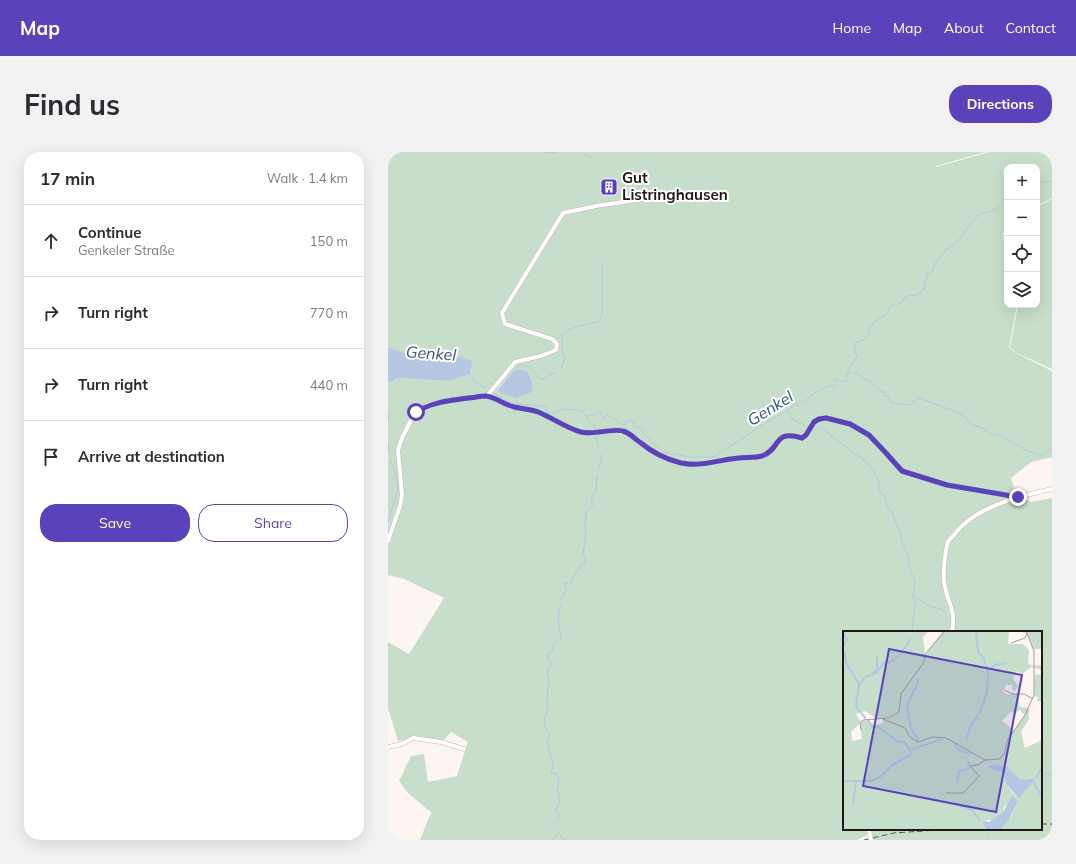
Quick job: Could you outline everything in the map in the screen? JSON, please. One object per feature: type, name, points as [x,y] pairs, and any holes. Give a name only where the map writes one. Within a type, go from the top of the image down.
[{"type":"street","points":[[487,396],[515,362],[541,356],[556,350],[557,344],[552,339],[505,324],[502,313],[563,213],[596,206],[643,199]]},
{"type":"street","points":[[388,540],[400,506],[402,495],[398,450],[402,438],[416,412],[427,405],[444,401],[487,396],[510,406],[538,412],[579,432],[597,433],[621,430],[627,432],[662,457],[683,463],[697,464],[709,464],[730,459],[760,456],[767,453],[784,436],[789,435],[802,438],[806,435],[814,422],[819,419],[826,418],[850,424],[869,435],[902,471],[947,485],[1018,497]]},
{"type":"street","points":[[952,631],[953,611],[944,586],[943,574],[948,542],[957,530],[968,520],[996,505],[1018,497],[1052,490]]},
{"type":"street","points":[[388,747],[402,744],[413,738],[441,742],[464,749]]},
{"type":"street","points":[[869,830],[871,840]]},
{"type":"green space","points":[[388,152],[985,152],[936,167],[989,152],[1052,152],[1052,198],[1040,204],[1040,164],[1004,164],[1003,234],[1004,308],[1016,308],[1009,347],[1014,352],[1052,371],[1052,457],[1031,462],[1011,478],[1017,496],[947,485],[902,471],[869,435],[849,425],[868,435],[901,472],[947,486],[1016,497],[968,520],[947,542],[942,574],[952,611],[951,631],[843,631],[843,830],[867,830],[867,835],[857,840],[420,840],[432,813],[408,793],[399,781],[411,756],[424,754],[428,782],[457,776],[468,742],[451,732],[443,741],[411,739],[398,741],[388,708],[388,642],[409,654],[444,598],[404,579],[388,575],[388,381],[392,382],[396,378],[448,381],[447,353],[404,353],[388,347]],"holes":[[[516,368],[527,371],[498,389]]]},
{"type":"green space","points":[[1052,199],[1052,369],[1015,352],[1010,347],[1017,308],[1040,308],[1040,205]]},
{"type":"green space","points":[[1019,497],[1031,502],[1052,498],[1052,840],[873,840],[871,830],[1042,830],[1042,631],[953,631],[944,574],[949,542],[969,520],[996,506]]},
{"type":"water","points":[[388,347],[404,353],[447,353],[472,361],[470,374],[448,381],[396,378],[392,382],[388,381]]},
{"type":"water","points":[[516,368],[527,371],[532,382],[532,392],[516,398],[501,393],[498,389]]},
{"type":"waterway","points":[[543,152],[557,152]]},
{"type":"waterway","points":[[583,152],[585,155],[593,157]]},
{"type":"waterway","points":[[1040,183],[1052,181]]},
{"type":"waterway","points":[[847,373],[857,356],[854,347],[856,342],[865,339],[869,333],[870,326],[888,313],[889,307],[901,303],[907,296],[917,295],[924,289],[927,274],[932,271],[935,264],[946,249],[956,243],[979,215],[992,211],[1004,200]]},
{"type":"waterway","points":[[561,369],[565,359],[562,352],[562,335],[570,329],[599,321],[602,315],[602,264]]},
{"type":"waterway","points":[[517,368],[520,365],[530,367],[541,380],[550,374],[555,373]]},
{"type":"waterway","name":"Genkel","points":[[494,393],[507,401],[517,404],[545,406],[548,413],[569,409],[583,411],[587,417],[589,415],[594,416],[600,411],[603,419],[606,415],[624,425],[626,424],[626,421],[634,421],[634,426],[636,428],[642,428],[642,432],[663,452],[690,457],[713,457],[793,406],[806,400],[816,392],[831,385],[835,387],[837,385],[835,380],[836,378],[839,381],[846,381],[847,373],[857,373],[871,382],[882,392],[885,392],[884,396],[888,396],[892,403],[912,405],[916,398],[922,399],[964,415],[969,423],[982,428],[995,436],[999,435],[1036,454],[1042,455],[1052,448]]},
{"type":"waterway","name":"Genkel","points":[[470,374],[475,382],[486,388]]},
{"type":"waterway","points":[[788,410],[793,420],[805,425]]},
{"type":"waterway","points":[[388,413],[388,421]]},
{"type":"waterway","points":[[587,417],[588,421],[594,425],[595,430]]},
{"type":"waterway","points":[[812,431],[819,427],[824,430],[866,462],[876,474],[879,483],[879,490],[886,499],[887,507],[891,510],[908,556],[910,570],[915,581],[913,596],[915,604],[912,631]]},
{"type":"waterway","points":[[596,437],[599,448]]},
{"type":"waterway","points":[[388,443],[389,452]]},
{"type":"waterway","points":[[598,470],[602,456],[599,453]]},
{"type":"waterway","points":[[388,523],[398,488],[396,476],[390,460]]},
{"type":"waterway","points":[[562,600],[562,595],[567,589],[564,584],[567,582],[568,584],[571,584],[581,565],[585,564],[586,561],[583,554],[586,535],[586,512],[593,505],[591,498],[596,492],[597,476]]},
{"type":"waterway","points":[[913,596],[932,607],[942,609],[946,614]]},
{"type":"waterway","points":[[558,822],[559,814],[556,809],[560,800],[557,790],[559,782],[556,773],[551,773],[553,766],[547,740],[550,736],[544,722],[548,707],[547,697],[549,681],[547,670],[551,665],[551,662],[547,658],[547,654],[552,652],[554,644],[561,638],[558,617],[561,606]]},
{"type":"waterway","name":"Genkel","points":[[1042,776],[1047,773],[1052,775]]},
{"type":"waterway","points":[[553,840],[558,832],[564,840]]},
{"type":"railway","points":[[1042,824],[1052,824]]},
{"type":"railway","points":[[864,840],[894,833],[938,830]]},
{"type":"place","name":"Gut Listringhausen","points":[[609,187]]},
{"type":"route","points":[[416,412],[427,405],[444,401],[487,396],[510,406],[538,412],[579,432],[597,433],[621,430],[627,432],[662,457],[683,463],[697,464],[709,464],[730,459],[760,456],[767,453],[784,436],[789,435],[802,438],[806,435],[814,422],[819,419],[826,418],[850,424],[869,435],[902,471],[947,485],[1018,497]]}]
